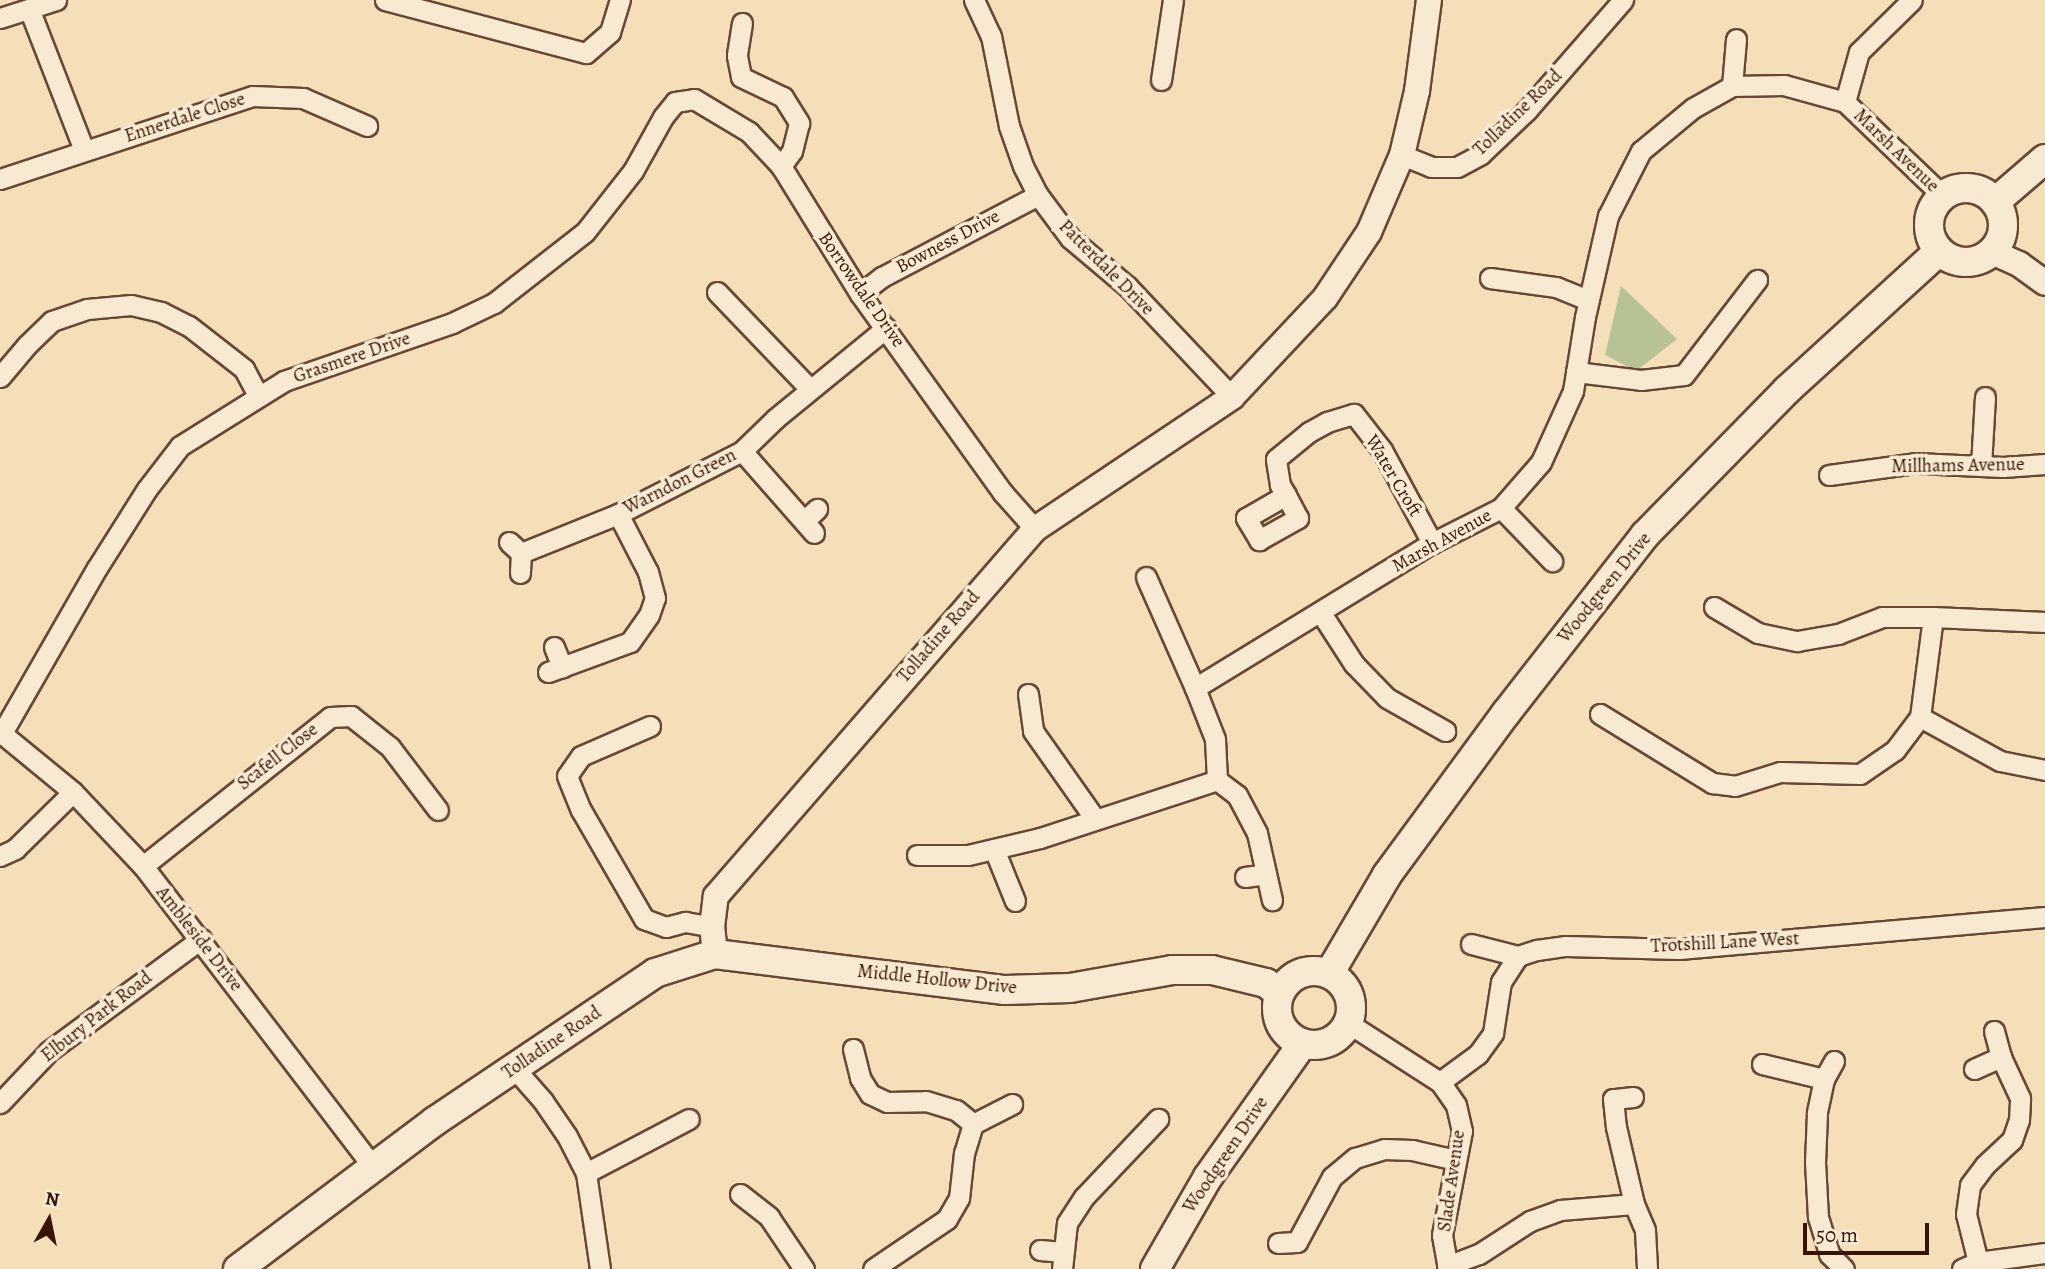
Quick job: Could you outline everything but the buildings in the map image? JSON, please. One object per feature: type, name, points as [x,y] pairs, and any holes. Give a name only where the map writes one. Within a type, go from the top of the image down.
[{"type":"main road","points":[[1996,202],[2045,159]]},
{"type":"main road","points":[[1963,188],[1982,191],[1996,202],[2003,220],[2001,240],[1992,252],[1973,262],[1954,261],[1939,251],[1930,233],[1932,210],[1943,196],[1963,188]]},
{"type":"main road","name":"Woodgreen Drive","points":[[1329,974],[1387,875],[1506,713],[1645,535],[1787,390],[1939,251]]},
{"type":"main road","name":"Middle Hollow Drive","points":[[713,940],[1005,990],[1070,988],[1172,970],[1212,970],[1266,983],[1279,993]]},
{"type":"main road","name":"Tolladine Road","points":[[238,1269],[435,1121],[655,973],[713,940]]},
{"type":"main road","points":[[1311,971],[1329,974],[1343,985],[1351,1003],[1348,1023],[1340,1035],[1321,1045],[1302,1044],[1286,1034],[1277,1016],[1279,993],[1290,979],[1311,971]]},
{"type":"main road","name":"Woodgreen Drive","points":[[1155,1269],[1208,1177],[1302,1044]]},
{"type":"street","points":[[0,18],[30,11],[56,0]]},
{"type":"street","points":[[385,0],[586,53],[610,32],[620,0]]},
{"type":"street","name":"Patterdale Drive","points":[[974,0],[991,36],[1009,126],[1023,166],[1038,195],[1070,238],[1127,286],[1232,397]]},
{"type":"street","points":[[1161,80],[1173,0]]},
{"type":"street","points":[[1402,155],[1417,91],[1429,0]]},
{"type":"street","name":"Tolladine Road","points":[[713,940],[716,896],[1035,529],[1232,397],[1325,298],[1369,232],[1402,155],[1431,167],[1457,167],[1481,154],[1527,110],[1623,0]]},
{"type":"street","points":[[1845,102],[1859,52],[1896,12],[1912,0]]},
{"type":"street","points":[[30,11],[84,150]]},
{"type":"street","points":[[742,23],[737,56],[741,77],[783,97],[799,123],[792,151],[781,166]]},
{"type":"street","points":[[1732,86],[1737,39]]},
{"type":"street","name":"Marsh Avenue","points":[[1195,688],[1432,543],[1501,508],[1541,462],[1573,391],[1588,300],[1608,216],[1641,150],[1693,108],[1732,86],[1784,85],[1845,102],[1943,196]]},
{"type":"street","name":"Ennerdale Close","points":[[0,179],[252,96],[303,98],[367,126]]},
{"type":"street","name":"Borrowdale Drive","points":[[663,117],[675,102],[694,99],[749,132],[781,166],[860,293],[1003,493],[1035,529]]},
{"type":"street","name":"Grasmere Drive","points":[[1,732],[147,489],[180,446],[258,395],[323,365],[452,323],[494,303],[585,232],[632,172],[663,117]]},
{"type":"street","name":"Bowness Drive","points":[[860,293],[882,277],[1038,195]]},
{"type":"street","points":[[1992,252],[2019,264],[2045,284]]},
{"type":"street","points":[[1490,278],[1556,288],[1588,300]]},
{"type":"street","points":[[1576,372],[1641,380],[1684,375],[1757,280]]},
{"type":"street","points":[[717,292],[810,390]]},
{"type":"street","points":[[0,377],[52,321],[87,309],[131,305],[161,312],[189,326],[244,369],[258,395]]},
{"type":"street","name":"Warndon Green","points":[[517,556],[618,514],[742,451],[810,390],[886,328]]},
{"type":"street","points":[[1981,466],[1985,397]]},
{"type":"street","name":"Water Croft","points":[[1286,495],[1276,473],[1276,459],[1308,432],[1326,422],[1354,414],[1382,450],[1432,543]]},
{"type":"street","points":[[742,451],[812,521]]},
{"type":"street","name":"Millhams Avenue","points":[[1829,475],[1915,463],[1981,466],[2045,464]]},
{"type":"street","points":[[1501,508],[1552,561]]},
{"type":"street","points":[[554,647],[555,669],[630,642],[649,615],[655,598],[648,572],[618,514]]},
{"type":"street","points":[[1146,578],[1215,739],[1217,780]]},
{"type":"street","points":[[1714,607],[1758,633],[1797,641],[1838,634],[1882,617],[2045,622]]},
{"type":"street","points":[[1321,612],[1354,664],[1387,698],[1444,732]]},
{"type":"street","points":[[1600,713],[1712,783],[1735,786],[1780,772],[1860,774],[1895,750],[1920,718],[1933,617]]},
{"type":"street","points":[[1028,694],[1033,731],[1095,819]]},
{"type":"street","name":"Scafell Close","points":[[143,866],[330,717],[351,716],[390,747],[438,810]]},
{"type":"street","points":[[1920,718],[1958,741],[2000,761],[2045,770]]},
{"type":"street","points":[[650,726],[581,756],[567,776],[601,847],[644,919],[666,927],[685,922],[713,940]]},
{"type":"street","name":"Ambleside Drive","points":[[1,732],[73,792],[143,866],[374,1168]]},
{"type":"street","points":[[917,855],[968,855],[1040,838],[1217,780]]},
{"type":"street","points":[[1217,780],[1237,795],[1252,824],[1272,900]]},
{"type":"street","points":[[0,856],[15,849],[73,792]]},
{"type":"street","points":[[994,849],[1015,901]]},
{"type":"street","points":[[1245,877],[1266,874]]},
{"type":"street","name":"Trotshill Lane West","points":[[1518,956],[1566,946],[1679,949],[2045,917]]},
{"type":"street","name":"Elbury Park Road","points":[[0,1103],[49,1051],[201,939]]},
{"type":"street","points":[[1440,1082],[1478,1054],[1493,1033],[1501,982],[1518,956],[1471,944]]},
{"type":"street","name":"Slade Avenue","points":[[1348,1023],[1440,1082],[1456,1105],[1462,1131],[1442,1235],[1448,1268]]},
{"type":"street","points":[[1994,1031],[2001,1056],[2020,1098],[2019,1120],[2012,1140],[1984,1165],[1970,1185],[1966,1214],[1970,1266],[2045,1253]]},
{"type":"street","points":[[853,1049],[860,1077],[870,1094],[887,1102],[926,1101],[956,1110],[973,1124]]},
{"type":"street","points":[[1974,1069],[2001,1056]]},
{"type":"street","points":[[1834,1061],[1824,1079],[1816,1137],[1818,1216],[1829,1254],[1844,1269]]},
{"type":"street","points":[[1762,1064],[1824,1079]]},
{"type":"street","points":[[515,1069],[549,1110],[586,1173],[600,1269]]},
{"type":"street","points":[[1633,1097],[1613,1100],[1616,1126],[1634,1204],[1645,1230],[1647,1269]]},
{"type":"street","points":[[873,1269],[947,1219],[959,1198],[964,1153],[973,1124],[1012,1104]]},
{"type":"street","points":[[586,1173],[690,1119]]},
{"type":"street","points":[[1040,1250],[1063,1260],[1067,1223],[1084,1197],[1158,1119]]},
{"type":"street","points":[[1278,1242],[1297,1242],[1332,1177],[1355,1158],[1384,1149],[1412,1150],[1456,1160]]},
{"type":"street","points":[[740,1194],[769,1217],[804,1269]]},
{"type":"street","points":[[1448,1268],[1479,1254],[1530,1221],[1560,1210],[1634,1204]]},
{"type":"green space","points":[[1621,286],[1677,339],[1636,371],[1605,355]]}]
